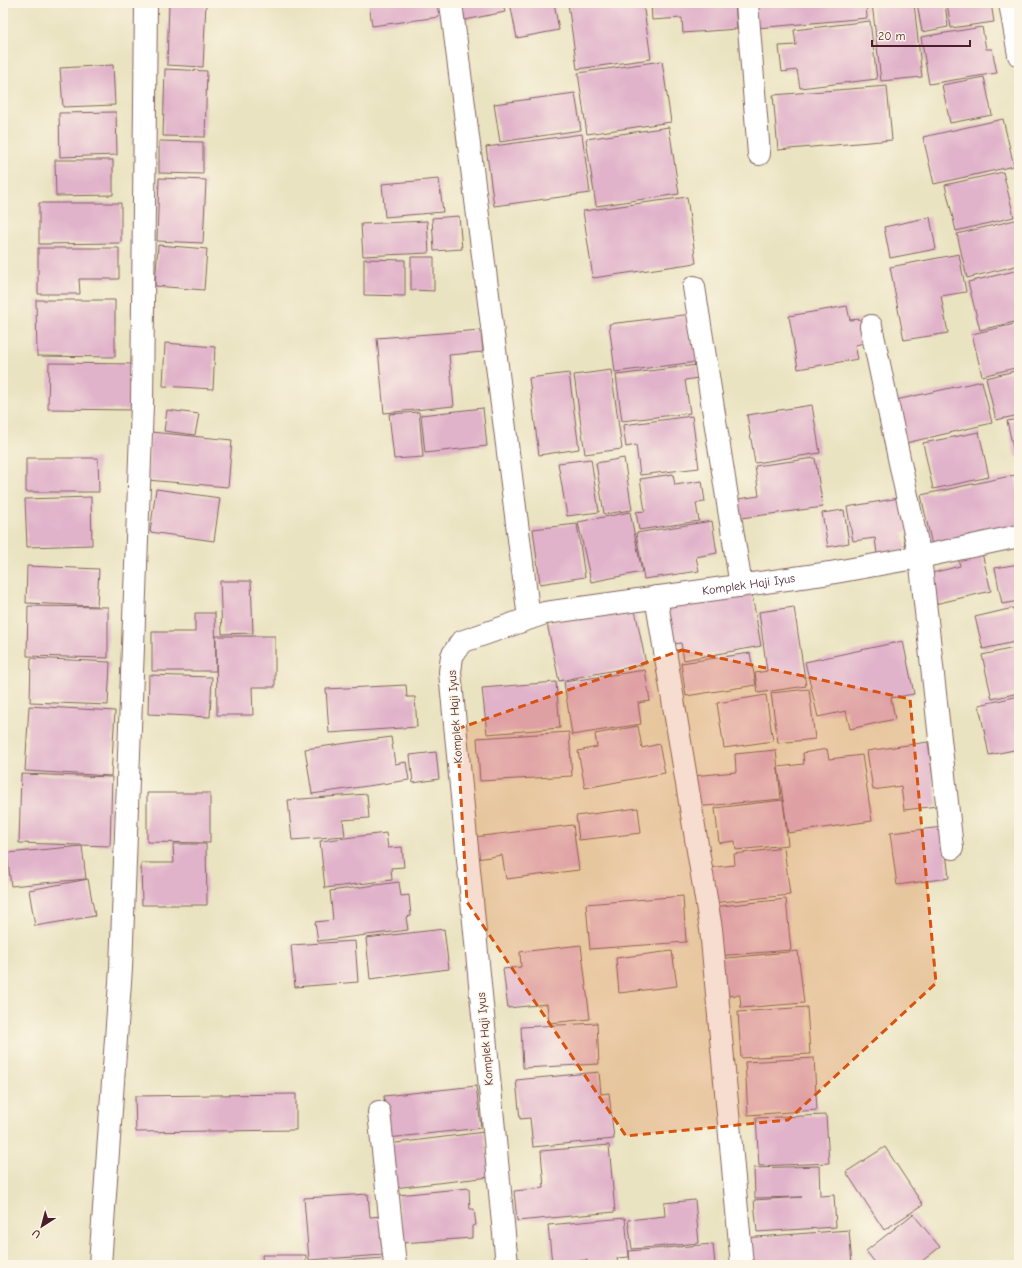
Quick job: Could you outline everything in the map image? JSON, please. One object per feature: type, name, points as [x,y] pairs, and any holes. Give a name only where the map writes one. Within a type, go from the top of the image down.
[{"type":"street","points":[[100,1265],[121,968],[141,452],[146,3]]},
{"type":"street","points":[[452,3],[529,618]]},
{"type":"street","points":[[747,3],[759,154]]},
{"type":"street","points":[[1010,3],[1019,55]]},
{"type":"street","points":[[694,287],[741,586]]},
{"type":"street","points":[[871,326],[920,557],[952,848]]},
{"type":"street","name":"Komplek Haji Iyus","points":[[506,1265],[450,672],[452,656],[461,642],[545,613],[830,574],[1019,536]]},
{"type":"street","points":[[656,597],[711,929],[742,1265]]},
{"type":"street","points":[[379,1112],[396,1265]]},
{"type":"highlighted area","points":[[682,650],[910,699],[936,983],[788,1120],[626,1136],[467,902],[457,729]]},
{"type":"building","points":[[169,3],[206,3],[203,67],[167,65]]},
{"type":"building","points":[[369,3],[437,3],[439,17],[372,26]]},
{"type":"building","points":[[462,3],[503,3],[505,12],[465,20]]},
{"type":"building","points":[[510,3],[554,3],[559,30],[517,38]]},
{"type":"building","points":[[568,3],[643,3],[651,59],[577,69]]},
{"type":"building","points":[[651,3],[735,3],[737,29],[683,33],[682,18],[652,20]]},
{"type":"building","points":[[755,3],[866,3],[867,18],[757,28]]},
{"type":"building","points":[[872,3],[914,3],[922,77],[881,81]]},
{"type":"building","points":[[917,3],[945,3],[948,27],[922,32]]},
{"type":"building","points":[[947,3],[991,3],[994,22],[951,28]]},
{"type":"building","points":[[870,21],[877,79],[800,88],[797,70],[782,72],[779,46],[796,45],[794,30]]},
{"type":"building","points":[[982,27],[986,49],[992,49],[997,73],[929,84],[921,37]]},
{"type":"building","points":[[662,61],[671,122],[587,134],[578,73]]},
{"type":"building","points":[[113,65],[115,105],[63,107],[60,68]]},
{"type":"building","points":[[165,69],[207,71],[205,137],[163,136]]},
{"type":"building","points":[[984,77],[992,115],[950,123],[942,85]]},
{"type":"building","points":[[887,86],[892,140],[778,150],[773,95]]},
{"type":"building","points":[[575,93],[581,130],[500,142],[494,104]]},
{"type":"building","points":[[116,112],[117,155],[60,157],[59,113]]},
{"type":"building","points":[[1003,119],[1014,166],[934,184],[923,137]]},
{"type":"building","points":[[669,127],[679,194],[596,206],[586,139]]},
{"type":"building","points":[[582,134],[590,193],[494,206],[486,147]]},
{"type":"building","points":[[159,141],[203,142],[203,174],[159,173]]},
{"type":"building","points":[[55,160],[113,160],[113,195],[56,196]]},
{"type":"building","points":[[1003,172],[1014,217],[956,231],[945,185]]},
{"type":"building","points":[[159,178],[206,180],[203,243],[157,241]]},
{"type":"building","points":[[439,179],[443,212],[385,217],[382,184]]},
{"type":"building","points":[[687,197],[696,263],[593,278],[583,211]]},
{"type":"building","points":[[39,203],[121,203],[121,243],[39,244]]},
{"type":"building","points":[[459,216],[462,249],[434,251],[432,218]]},
{"type":"building","points":[[930,217],[936,249],[890,258],[884,227]]},
{"type":"building","points":[[1019,219],[1019,265],[967,278],[957,234]]},
{"type":"building","points":[[427,221],[429,253],[363,256],[361,224]]},
{"type":"building","points":[[158,245],[207,249],[204,290],[155,286]]},
{"type":"building","points":[[38,248],[119,248],[119,279],[79,279],[80,294],[38,294]]},
{"type":"building","points":[[959,254],[966,292],[941,296],[948,333],[904,340],[890,267]]},
{"type":"building","points":[[411,257],[434,257],[434,291],[411,290]]},
{"type":"building","points":[[364,259],[405,260],[405,296],[364,295]]},
{"type":"building","points":[[1019,270],[1019,321],[980,330],[968,282]]},
{"type":"building","points":[[36,300],[115,300],[115,357],[37,356]]},
{"type":"building","points":[[847,306],[850,320],[860,319],[865,343],[855,345],[858,359],[798,369],[789,316]]},
{"type":"building","points":[[692,314],[697,362],[615,372],[609,324]]},
{"type":"building","points":[[1019,323],[1019,367],[982,376],[972,334]]},
{"type":"building","points":[[481,330],[483,352],[449,355],[454,406],[384,413],[377,338]]},
{"type":"building","points":[[165,343],[215,347],[213,389],[163,386]]},
{"type":"building","points":[[49,363],[137,364],[137,410],[48,409]]},
{"type":"building","points":[[697,365],[698,378],[685,380],[690,413],[622,421],[616,375]]},
{"type":"building","points":[[611,370],[622,449],[585,454],[574,375]]},
{"type":"building","points":[[1019,370],[1019,415],[996,420],[986,378]]},
{"type":"building","points":[[569,373],[579,449],[539,455],[529,378]]},
{"type":"building","points":[[982,381],[992,423],[906,443],[896,400]]},
{"type":"building","points":[[812,405],[820,453],[755,463],[747,415]]},
{"type":"building","points":[[483,408],[487,446],[425,453],[421,415]]},
{"type":"building","points":[[167,410],[199,414],[195,435],[164,431]]},
{"type":"building","points":[[419,412],[423,457],[394,459],[389,414]]},
{"type":"building","points":[[692,416],[699,468],[640,475],[636,445],[626,447],[623,425]]},
{"type":"building","points":[[1019,419],[1019,456],[1015,457],[1007,421]]},
{"type":"building","points":[[151,432],[232,440],[228,487],[147,480]]},
{"type":"building","points":[[979,432],[989,477],[933,489],[923,443]]},
{"type":"building","points":[[26,458],[98,458],[99,492],[26,492]]},
{"type":"building","points":[[624,458],[632,510],[604,514],[596,463]]},
{"type":"building","points":[[815,458],[823,507],[741,518],[738,499],[759,496],[755,466]]},
{"type":"building","points":[[591,459],[599,512],[567,516],[558,463]]},
{"type":"building","points":[[673,474],[675,485],[702,481],[705,502],[696,503],[699,521],[639,530],[636,512],[645,511],[640,479]]},
{"type":"building","points":[[1015,475],[1019,493],[1019,532],[933,550],[921,495]]},
{"type":"building","points":[[156,489],[220,498],[214,541],[150,532]]},
{"type":"building","points":[[91,497],[92,545],[27,547],[25,499]]},
{"type":"building","points":[[905,497],[910,530],[903,532],[906,550],[877,554],[875,538],[853,541],[847,507]]},
{"type":"building","points":[[844,510],[849,543],[828,547],[822,513]]},
{"type":"building","points":[[630,512],[642,572],[591,582],[578,522]]},
{"type":"building","points":[[712,521],[717,553],[696,557],[699,571],[644,579],[636,533]]},
{"type":"building","points":[[577,524],[585,577],[540,584],[533,529]]},
{"type":"building","points":[[982,553],[991,591],[935,604],[928,574],[960,566],[958,558]]},
{"type":"building","points":[[1019,564],[1019,601],[1002,604],[995,568]]},
{"type":"building","points":[[27,566],[99,569],[97,606],[26,603]]},
{"type":"building","points":[[220,581],[251,581],[253,633],[222,634]]},
{"type":"building","points":[[751,588],[761,646],[684,660],[681,643],[667,645],[659,605]]},
{"type":"building","points":[[634,605],[646,664],[559,681],[547,623]]},
{"type":"building","points":[[28,606],[108,607],[108,658],[27,656]]},
{"type":"building","points":[[794,607],[806,686],[758,693],[755,673],[767,671],[759,612]]},
{"type":"building","points":[[1013,608],[1019,633],[1019,641],[983,649],[975,617]]},
{"type":"building","points":[[195,613],[215,613],[216,671],[152,671],[152,632],[195,632]]},
{"type":"building","points":[[216,636],[275,636],[275,687],[252,687],[253,715],[217,715]]},
{"type":"building","points":[[903,641],[914,694],[891,698],[895,719],[850,729],[846,711],[818,717],[805,662]]},
{"type":"building","points":[[1019,647],[1019,693],[992,699],[982,655]]},
{"type":"building","points":[[750,653],[756,685],[686,696],[681,663]]},
{"type":"building","points":[[31,658],[110,662],[108,705],[30,702]]},
{"type":"building","points":[[645,670],[650,701],[638,703],[641,724],[572,735],[564,682]]},
{"type":"building","points":[[149,675],[212,677],[210,717],[148,714]]},
{"type":"building","points":[[556,682],[560,728],[487,734],[482,688]]},
{"type":"building","points":[[406,685],[407,697],[415,697],[417,727],[329,733],[326,689]]},
{"type":"building","points":[[809,689],[815,739],[778,743],[771,693]]},
{"type":"building","points":[[766,695],[773,741],[724,748],[717,703]]},
{"type":"building","points":[[1019,696],[1019,749],[989,755],[979,705]]},
{"type":"building","points":[[29,706],[115,711],[111,776],[25,771]]},
{"type":"building","points":[[638,726],[642,748],[659,744],[665,773],[585,788],[578,751],[597,747],[595,734]]},
{"type":"building","points":[[569,732],[572,776],[480,781],[477,738]]},
{"type":"building","points":[[391,737],[395,764],[406,762],[409,780],[312,794],[305,749]]},
{"type":"building","points":[[928,742],[937,806],[904,810],[901,786],[873,790],[867,751]]},
{"type":"building","points":[[827,749],[829,759],[862,755],[872,821],[788,833],[778,767],[804,764],[803,753]]},
{"type":"building","points":[[776,750],[781,799],[695,807],[692,776],[736,772],[735,754]]},
{"type":"building","points":[[436,752],[439,779],[413,783],[410,755]]},
{"type":"building","points":[[21,774],[112,777],[110,846],[19,843]]},
{"type":"building","points":[[147,793],[210,793],[210,843],[147,842]]},
{"type":"building","points":[[367,794],[369,818],[343,820],[345,836],[292,840],[288,800]]},
{"type":"building","points":[[783,800],[788,845],[736,850],[735,841],[719,843],[715,808]]},
{"type":"building","points":[[638,808],[641,833],[579,840],[576,816]]},
{"type":"building","points":[[573,825],[579,870],[506,879],[502,855],[477,859],[474,837]]},
{"type":"building","points":[[943,827],[949,878],[897,885],[890,833]]},
{"type":"building","points":[[386,833],[388,848],[402,847],[404,867],[391,868],[392,880],[325,888],[320,841]]},
{"type":"building","points":[[173,844],[206,844],[207,905],[142,905],[141,863],[174,863]]},
{"type":"building","points":[[82,846],[86,879],[11,886],[7,853]]},
{"type":"building","points":[[784,848],[790,895],[711,903],[707,868],[735,865],[734,854]]},
{"type":"building","points":[[88,879],[95,916],[35,926],[29,890]]},
{"type":"building","points":[[399,882],[401,896],[409,895],[411,916],[406,917],[408,930],[318,941],[315,922],[333,920],[330,891]]},
{"type":"building","points":[[683,896],[686,942],[590,949],[586,904]]},
{"type":"building","points":[[786,899],[791,950],[717,956],[712,907]]},
{"type":"building","points":[[444,929],[449,969],[370,979],[366,938]]},
{"type":"building","points":[[355,941],[358,982],[295,987],[291,945]]},
{"type":"building","points":[[581,945],[590,1019],[549,1023],[547,1004],[508,1008],[503,969],[521,967],[520,952]]},
{"type":"building","points":[[672,951],[677,986],[619,993],[616,958]]},
{"type":"building","points":[[798,951],[804,1003],[741,1008],[740,995],[721,996],[717,959]]},
{"type":"building","points":[[807,1007],[810,1054],[741,1058],[738,1012]]},
{"type":"building","points":[[597,1023],[599,1064],[523,1068],[521,1027]]},
{"type":"building","points":[[814,1058],[817,1110],[748,1115],[745,1062]]},
{"type":"building","points":[[599,1072],[601,1094],[609,1093],[614,1139],[533,1147],[530,1118],[520,1119],[516,1080]]},
{"type":"building","points":[[476,1086],[481,1128],[388,1138],[384,1096]]},
{"type":"building","points":[[296,1094],[296,1130],[136,1132],[135,1096]]},
{"type":"building","points":[[826,1115],[829,1163],[759,1166],[756,1118]]},
{"type":"building","points":[[484,1132],[490,1177],[394,1188],[388,1144]]},
{"type":"building","points":[[609,1145],[615,1212],[517,1221],[514,1191],[544,1188],[541,1151]]},
{"type":"building","points":[[885,1147],[923,1205],[884,1230],[846,1172]]},
{"type":"building","points":[[819,1166],[820,1196],[834,1195],[836,1227],[757,1232],[754,1200],[802,1197],[755,1198],[754,1168]]},
{"type":"building","points":[[469,1188],[470,1209],[474,1209],[476,1225],[472,1226],[472,1238],[402,1243],[398,1195]]},
{"type":"building","points":[[368,1194],[370,1217],[382,1216],[384,1255],[309,1260],[304,1198]]},
{"type":"building","points":[[695,1200],[699,1243],[632,1249],[628,1220],[665,1216],[664,1203]]},
{"type":"building","points":[[913,1214],[940,1247],[917,1265],[877,1265],[866,1251]]},
{"type":"building","points":[[625,1218],[629,1257],[617,1258],[618,1265],[587,1265],[587,1260],[552,1263],[548,1225]]},
{"type":"building","points":[[849,1230],[852,1265],[746,1265],[743,1238]]},
{"type":"building","points":[[713,1244],[715,1265],[630,1265],[629,1251]]},
{"type":"building","points":[[262,1255],[306,1255],[306,1265],[263,1265]]},
{"type":"building","points":[[384,1258],[384,1265],[313,1265],[313,1263]]}]
